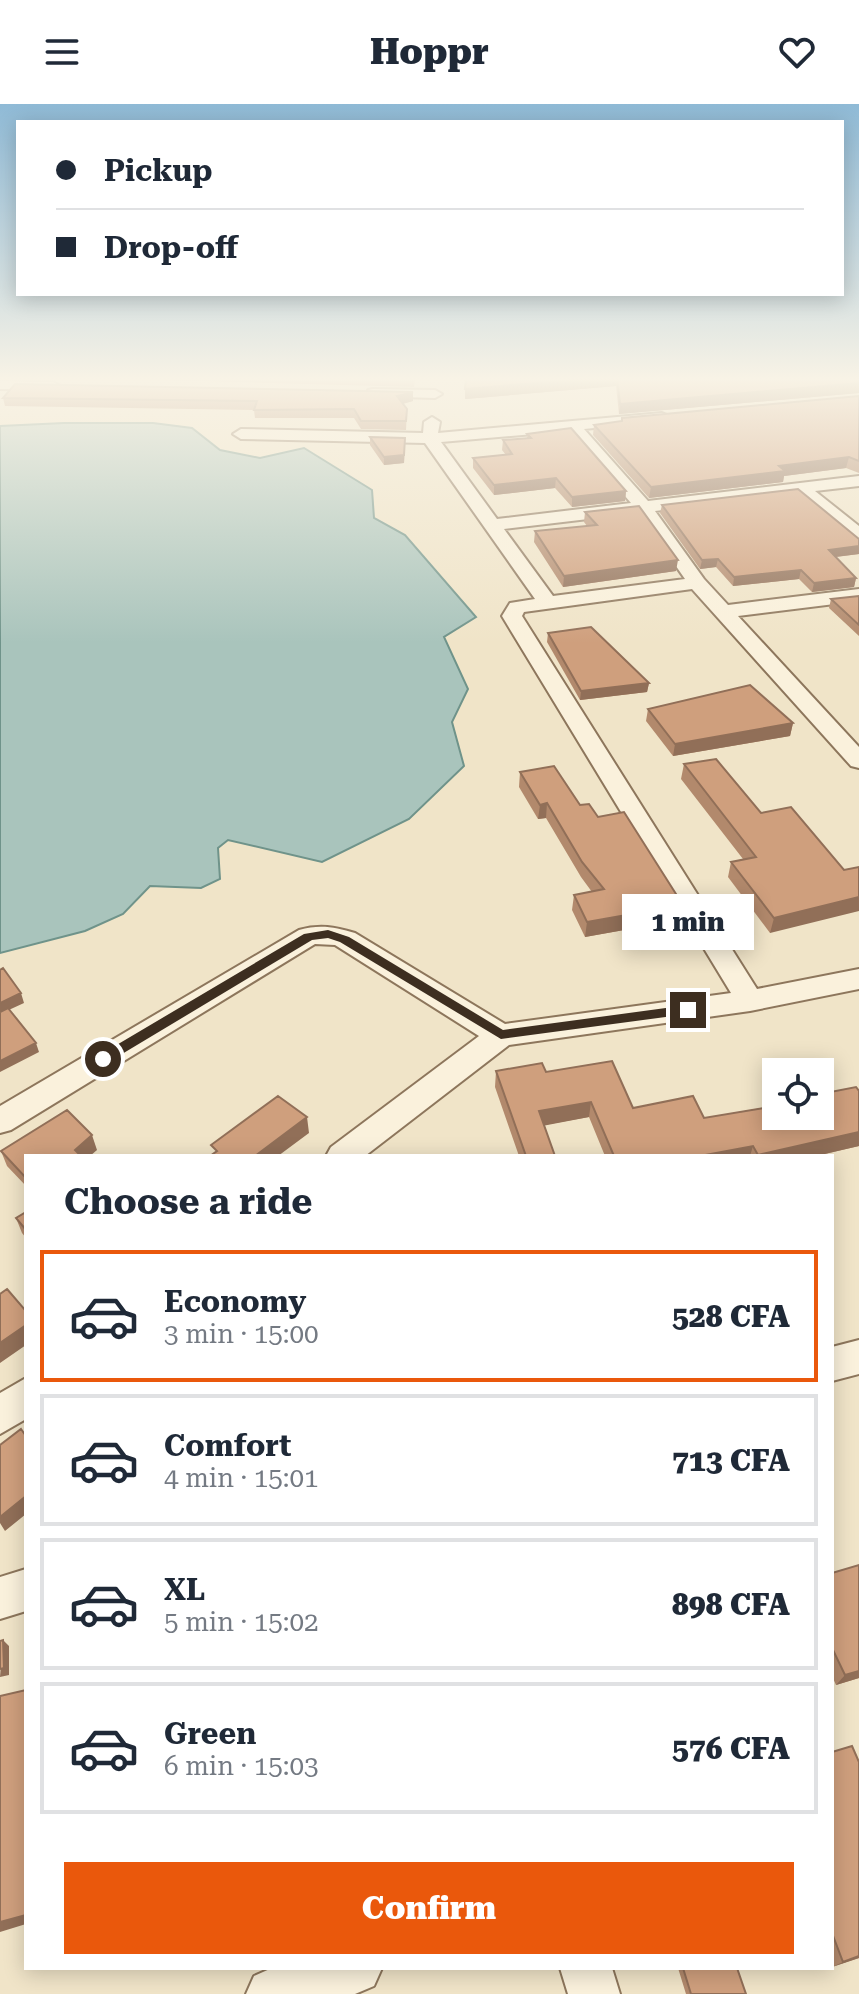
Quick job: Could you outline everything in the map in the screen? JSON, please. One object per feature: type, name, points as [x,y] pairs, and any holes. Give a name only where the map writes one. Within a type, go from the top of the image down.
[{"type":"street","points":[[450,466],[548,603]]},
{"type":"street","points":[[608,466],[644,507],[697,583],[855,751]]},
{"type":"street","points":[[493,525],[859,481]]},
{"type":"street","points":[[800,488],[859,535]]},
{"type":"street","points":[[697,583],[517,607],[512,616],[750,1001]]},
{"type":"street","points":[[723,612],[859,595]]},
{"type":"street","points":[[0,1121],[309,936],[328,934],[345,939],[501,1035]]},
{"type":"street","points":[[345,1154],[501,1035],[750,1001],[859,979]]},
{"type":"street","points":[[834,1363],[859,1357]]},
{"type":"street","points":[[0,1416],[24,1398]]},
{"type":"street","points":[[0,1598],[24,1591]]},
{"type":"street","points":[[272,1994],[350,1970]]},
{"type":"street","points":[[587,1970],[594,1994]]},
{"type":"water","points":[[0,466],[333,466],[372,490],[374,518],[405,535],[476,617],[444,637],[468,689],[452,722],[464,766],[409,819],[322,862],[228,840],[218,848],[220,879],[201,888],[150,886],[123,914],[85,931],[0,953]]},
{"type":"building","points":[[479,466],[604,466],[626,491],[572,497],[556,478],[494,485]]},
{"type":"building","points":[[632,466],[779,466],[785,471],[651,487]]},
{"type":"building","points":[[798,489],[859,539],[859,546],[829,550],[856,578],[814,583],[801,570],[734,577],[718,559],[702,560],[662,505]]},
{"type":"building","points":[[639,506],[678,560],[564,576],[535,531],[597,525],[585,512]]},
{"type":"building","points":[[859,596],[859,625],[831,599]]},
{"type":"building","points":[[591,627],[649,683],[581,691],[548,633]]},
{"type":"building","points":[[750,685],[793,723],[675,744],[648,709]]},
{"type":"building","points":[[716,759],[761,813],[791,807],[844,870],[859,867],[859,897],[774,918],[731,862],[756,857],[684,764]]},
{"type":"building","points":[[554,766],[580,805],[589,804],[598,817],[624,812],[683,905],[587,922],[574,895],[604,889],[582,862],[547,803],[540,805],[520,772]]},
{"type":"building","points":[[3,968],[21,993],[0,1003],[0,970]]},
{"type":"building","points":[[8,1008],[36,1043],[0,1061],[0,1012]]},
{"type":"building","points":[[612,1061],[633,1108],[693,1096],[704,1118],[762,1108],[762,1130],[834,1130],[834,1091],[856,1087],[859,1091],[859,1132],[762,1154],[757,1154],[753,1146],[711,1154],[613,1154],[591,1102],[539,1111],[554,1154],[525,1154],[496,1071],[542,1063],[546,1072]]},
{"type":"building","points":[[278,1096],[307,1117],[258,1154],[213,1154],[217,1151],[211,1145]]},
{"type":"building","points":[[67,1110],[92,1135],[75,1150],[79,1154],[24,1154],[24,1176],[1,1151]]},
{"type":"building","points":[[24,1213],[24,1228],[16,1218]]},
{"type":"building","points":[[7,1289],[24,1309],[24,1326],[0,1343],[0,1294]]},
{"type":"building","points":[[21,1429],[24,1433],[24,1498],[0,1517],[0,1445]]},
{"type":"building","points":[[859,1565],[859,1671],[845,1675],[834,1652],[834,1572]]},
{"type":"building","points":[[3,1640],[4,1668],[0,1669],[0,1641]]},
{"type":"building","points":[[24,1690],[24,1916],[0,1922],[0,1696]]},
{"type":"building","points":[[852,1746],[859,1762],[859,1956],[843,1962],[834,1938],[834,1751]]},
{"type":"building","points":[[684,1970],[738,1970],[746,1994],[691,1994]]},
{"type":"route","points":[[103,1059],[309,936],[328,934],[345,939],[501,1035],[688,1010]]}]
